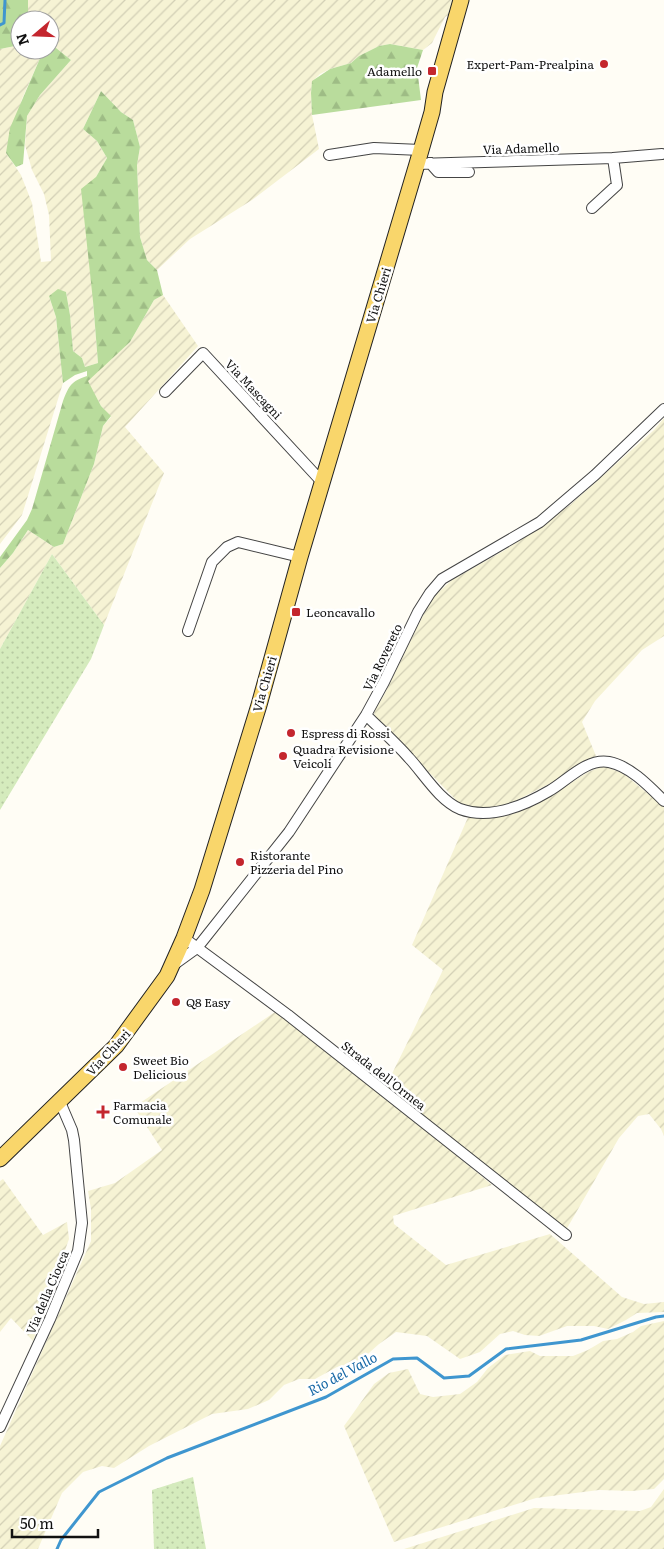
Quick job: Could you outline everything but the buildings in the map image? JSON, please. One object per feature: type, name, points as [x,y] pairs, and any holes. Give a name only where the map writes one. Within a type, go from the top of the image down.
[{"type":"main road","name":"Via Chieri","points":[[0,1159],[116,1046],[142,1012],[172,966],[184,938],[202,890],[322,482],[423,159],[435,92],[461,0]]},
{"type":"main road","name":"Via Chieri","points":[[430,118],[442,95],[470,0]]},
{"type":"street","points":[[329,155],[374,148],[423,159],[438,172],[469,172]]},
{"type":"street","name":"Via Adamello","points":[[423,159],[613,158],[662,154]]},
{"type":"street","points":[[592,208],[617,185],[613,158]]},
{"type":"street","name":"Via Mascagni","points":[[165,392],[203,352],[322,482]]},
{"type":"street","name":"Via Rovereto","points":[[172,966],[197,948],[289,832],[366,715],[418,612],[442,579],[540,522],[596,475],[664,409]]},
{"type":"street","points":[[188,631],[212,562],[227,547],[238,542],[300,557]]},
{"type":"street","points":[[366,715],[408,756],[442,797],[458,808],[476,813],[495,814],[549,792],[595,762],[609,762],[626,769],[664,801]]},
{"type":"street","name":"Strada dell'Ormea","points":[[184,938],[288,1015],[566,1234]]},
{"type":"street","name":"Via della Ciocca","points":[[0,1428],[50,1319],[78,1251],[82,1224],[73,1135],[60,1102]]},
{"type":"shaded area","points":[[28,0],[456,0],[452,13],[445,17],[432,43],[423,50],[390,44],[379,46],[359,56],[351,63],[320,74],[312,82],[311,93],[312,115],[319,149],[252,200],[190,239],[157,270],[147,260],[140,237],[137,165],[140,147],[133,120],[121,112],[101,91],[83,129],[97,141],[107,158],[96,177],[93,301],[98,363],[85,367],[82,358],[73,351],[66,292],[49,296],[56,317],[63,383],[22,515],[0,544],[0,49],[10,47],[10,60],[39,60],[22,99],[6,153],[21,175],[32,203],[41,262],[51,261],[49,215],[44,194],[32,170],[25,145],[27,116],[40,95],[71,60],[60,51],[60,10],[28,10]]},
{"type":"shaded area","points":[[163,295],[198,346],[125,427],[164,473],[104,625],[52,554],[0,649],[0,568],[13,553],[28,530],[54,547],[63,544],[94,464],[103,426],[111,417],[101,406],[87,381],[130,342],[154,300]]},
{"type":"shaded area","points":[[664,418],[664,636],[642,650],[595,701],[582,722],[596,756],[555,781],[509,804],[491,808],[472,808],[460,804],[375,717],[374,712],[431,599],[452,580],[505,550],[570,505],[654,430]]},
{"type":"shaded area","points":[[604,766],[624,774],[664,807],[664,1136],[649,1114],[638,1116],[619,1138],[566,1230],[386,1086],[443,970],[412,945],[469,815],[494,818],[516,812],[546,799],[588,772]]},
{"type":"shaded area","points":[[275,1012],[383,1094],[492,1185],[393,1216],[394,1224],[446,1265],[550,1234],[622,1297],[644,1304],[664,1302],[664,1312],[637,1313],[608,1329],[594,1326],[567,1326],[539,1336],[525,1335],[513,1331],[500,1334],[480,1352],[460,1359],[427,1336],[396,1332],[360,1361],[337,1367],[315,1379],[299,1379],[284,1385],[269,1400],[248,1409],[212,1414],[149,1446],[114,1468],[102,1466],[83,1472],[62,1493],[38,1549],[0,1549],[0,1446],[91,1241],[91,1209],[88,1191],[115,1183],[162,1150],[134,1107]]},
{"type":"shaded area","points":[[3,1179],[43,1235],[67,1222],[69,1239],[33,1341],[11,1318],[0,1332],[0,1181]]},
{"type":"shaded area","points":[[664,1321],[664,1479],[654,1489],[632,1491],[599,1490],[536,1498],[394,1542],[344,1426],[374,1384],[389,1373],[408,1369],[420,1394],[433,1397],[460,1394],[477,1382],[488,1368],[505,1355],[530,1351],[540,1356],[573,1356],[603,1341],[617,1339],[633,1332],[641,1326]]},
{"type":"shaded area","points":[[664,1489],[664,1549],[404,1549],[534,1508],[640,1511],[651,1507]]},
{"type":"green space","points":[[0,0],[28,0],[28,10],[10,10],[10,47],[0,49]]},
{"type":"green space","points":[[390,44],[423,50],[417,68],[421,100],[312,115],[312,81],[330,69],[351,63],[359,56],[379,46]]},
{"type":"green space","points":[[60,51],[71,60],[40,95],[27,116],[23,164],[16,167],[6,153],[10,128],[39,60],[60,60]]},
{"type":"green space","points":[[101,91],[121,112],[133,120],[140,147],[137,165],[140,237],[147,260],[157,270],[163,295],[154,300],[130,342],[88,381],[101,406],[111,416],[103,426],[94,464],[63,544],[54,547],[28,530],[13,553],[0,568],[0,557],[27,520],[32,509],[67,391],[74,382],[87,376],[87,371],[75,375],[63,383],[56,317],[49,296],[58,289],[66,292],[73,351],[82,358],[85,367],[98,363],[81,189],[96,177],[107,158],[97,141],[83,129]]},
{"type":"green space","points":[[52,554],[104,625],[91,659],[0,810],[0,649]]},
{"type":"green space","points":[[193,1477],[206,1549],[154,1549],[152,1490]]},
{"type":"waterway","points":[[0,25],[4,23],[5,0]]},
{"type":"waterway","name":"Rio del Vallo","points":[[57,1549],[61,1540],[99,1492],[167,1458],[326,1397],[393,1359],[417,1358],[444,1378],[469,1376],[506,1349],[581,1340],[664,1316]]},
{"type":"place","name":"Expert-Pam-Prealpina","points":[[604,64]]},
{"type":"place","name":"Adamello","points":[[432,71]]},
{"type":"place","name":"Leoncavallo","points":[[296,612]]},
{"type":"place","name":"Espress di Rossi","points":[[291,733]]},
{"type":"place","name":"Quadra Revisione Veicoli","points":[[283,756]]},
{"type":"place","name":"Ristorante Pizzeria del Pino","points":[[240,862]]},
{"type":"place","name":"Q8 Easy","points":[[176,1002]]},
{"type":"place","name":"Sweet Bio Delicious","points":[[123,1067]]},
{"type":"place","name":"Farmacia Comunale","points":[[103,1112]]}]
